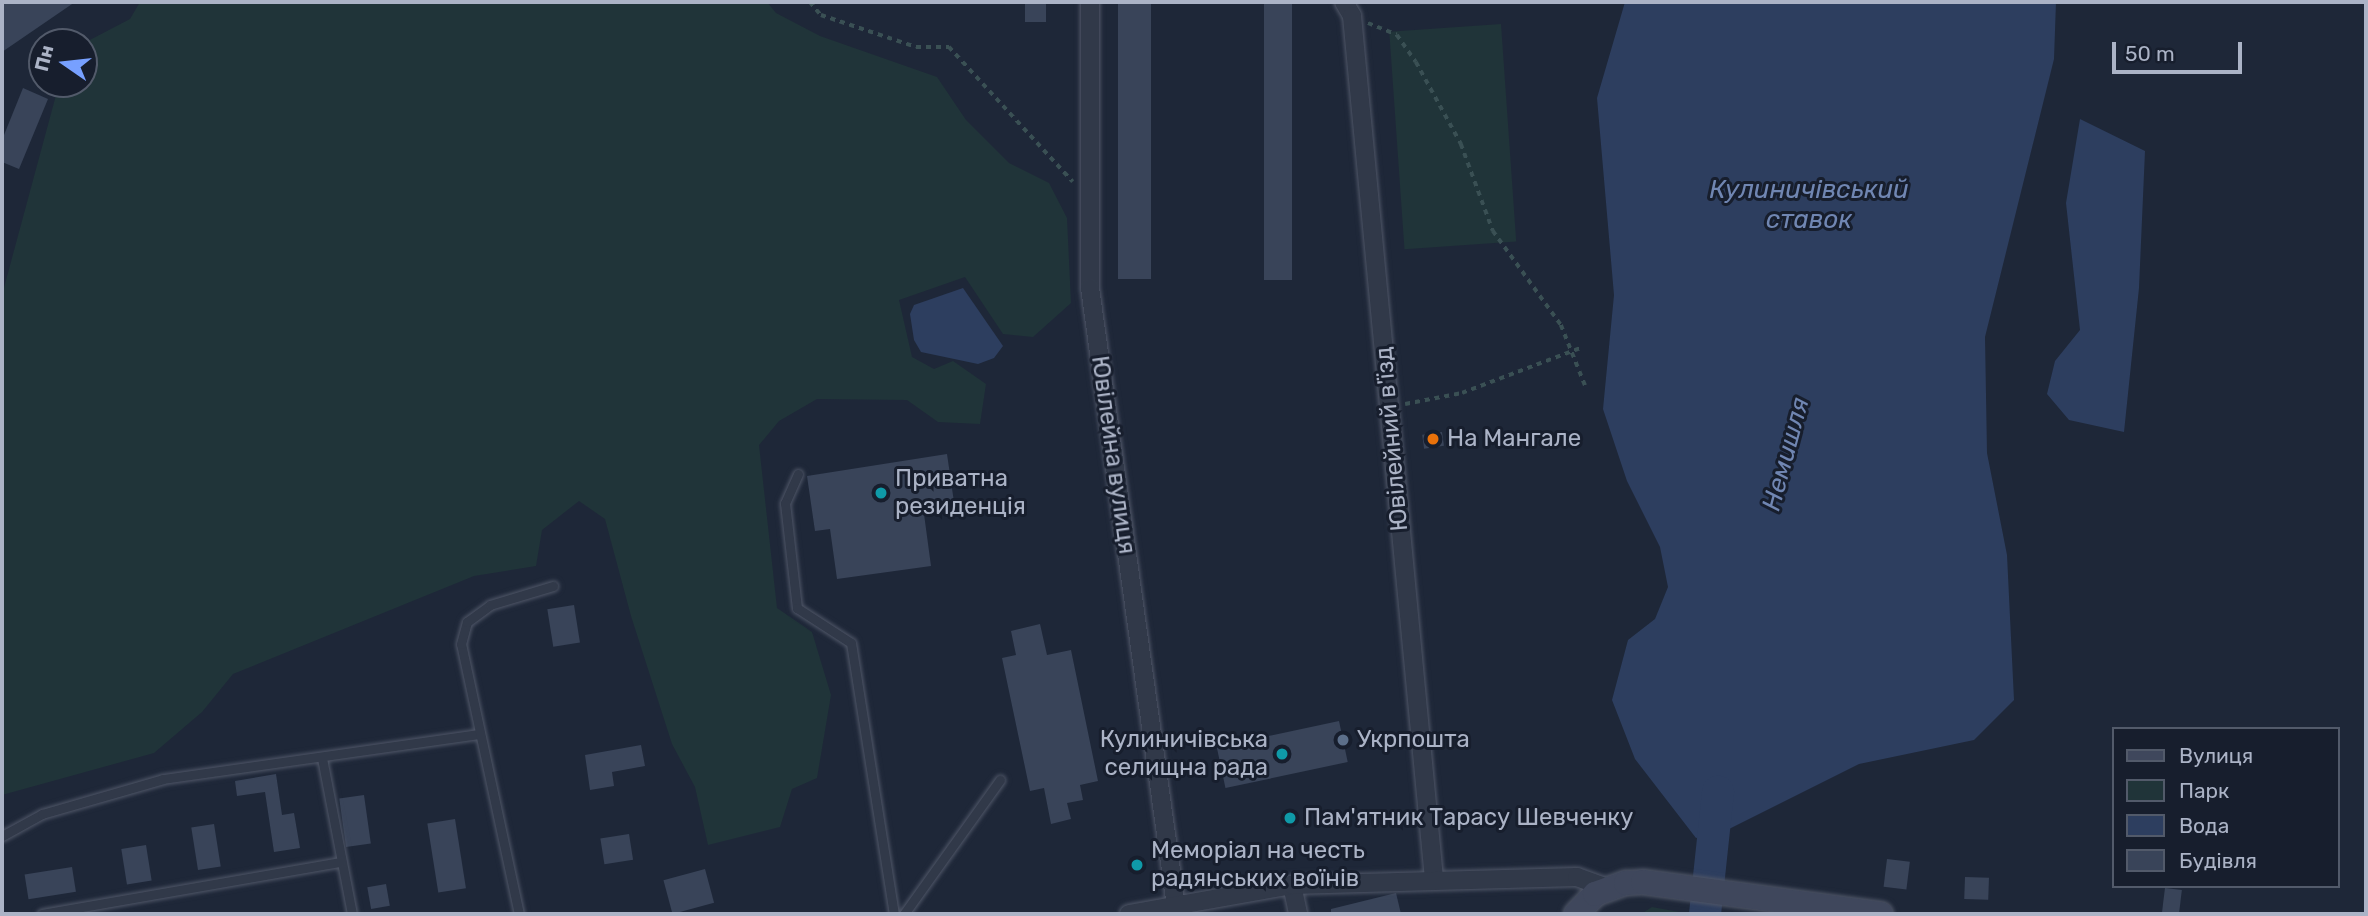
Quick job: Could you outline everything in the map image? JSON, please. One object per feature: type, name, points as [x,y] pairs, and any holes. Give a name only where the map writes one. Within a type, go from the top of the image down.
[{"type":"main road","points":[[1576,914],[1608,888],[1626,883],[1667,884],[1881,914]]},
{"type":"street","name":"Ювілейна вулиця","points":[[1090,2],[1090,288],[1176,906]]},
{"type":"street","name":"Ювілейний в'їзд","points":[[1348,9],[1434,878]]},
{"type":"street","points":[[1129,914],[1292,885],[1434,878],[1577,877],[1608,888]]},
{"type":"street","points":[[1292,885],[1298,914]]},
{"type":"lane","points":[[798,474],[785,503],[797,608],[851,643],[894,914]]},
{"type":"lane","points":[[519,914],[478,734],[461,644],[467,622],[490,605],[553,586]]},
{"type":"lane","points":[[2,836],[42,814],[163,779],[478,734]]},
{"type":"lane","points":[[322,758],[352,914]]},
{"type":"lane","points":[[904,914],[1000,780]]},
{"type":"lane","points":[[42,914],[340,862]]},
{"type":"path","points":[[810,2],[821,15],[916,47],[949,47],[1090,200]]},
{"type":"path","points":[[1348,9],[1397,35],[1416,62],[1461,144],[1493,231],[1532,280],[1560,325],[1585,385]]},
{"type":"path","points":[[1389,407],[1462,393],[1583,347]]},
{"type":"green space","points":[[140,2],[767,2],[776,13],[820,36],[937,77],[966,120],[1009,163],[1049,183],[1067,218],[1071,303],[1033,337],[1003,334],[965,277],[899,300],[912,357],[934,369],[953,361],[986,384],[980,424],[938,422],[907,400],[817,399],[779,421],[759,445],[777,608],[812,632],[831,695],[817,778],[792,789],[780,827],[708,845],[695,787],[672,744],[631,616],[605,519],[579,501],[542,530],[536,566],[474,576],[233,674],[202,712],[154,753],[2,795],[2,295],[55,98],[98,98],[98,36],[130,19]]},
{"type":"green space","points":[[1501,24],[1516,241],[1404,249],[1389,32]]},
{"type":"green space","points":[[1652,907],[1690,914],[1641,914]]},
{"type":"water","name":"Кулиничівський ставок","points":[[1625,2],[2056,2],[2054,59],[1985,337],[1987,453],[2007,555],[2014,700],[1974,740],[1859,764],[1727,830],[1696,838],[1635,759],[1612,700],[1628,640],[1655,619],[1668,587],[1660,547],[1627,481],[1603,409],[1614,295],[1597,98]]},
{"type":"water","points":[[2080,119],[2145,151],[2139,288],[2124,432],[2069,420],[2047,394],[2055,361],[2080,330],[2066,203]]},
{"type":"water","points":[[963,288],[1003,346],[994,358],[978,364],[921,352],[914,340],[910,314],[914,305]]},
{"type":"building","points":[[2,2],[75,2],[37,28],[28,28],[28,34],[2,52]]},
{"type":"building","points":[[1025,2],[1046,2],[1046,22],[1025,22]]},
{"type":"building","points":[[1118,2],[1151,2],[1151,279],[1118,279]]},
{"type":"building","points":[[1264,2],[1292,2],[1292,280],[1264,280]]},
{"type":"building","points":[[23,88],[28,90],[28,98],[48,99],[19,169],[2,162],[2,140]]},
{"type":"building","points":[[1442,432],[1444,446],[1424,449],[1422,435]]},
{"type":"building","name":"Приватна резиденція","points":[[947,454],[955,509],[924,514],[931,566],[837,579],[830,529],[815,531],[807,476]]},
{"type":"building","points":[[574,605],[580,643],[553,647],[547,609]]},
{"type":"building","points":[[1040,624],[1047,655],[1071,650],[1098,781],[1080,785],[1083,800],[1067,803],[1071,819],[1051,824],[1044,788],[1030,791],[1002,658],[1016,655],[1011,631]]},
{"type":"building","name":"Кулиничівська селищна рада","points":[[1339,721],[1348,762],[1225,788],[1217,747]]},
{"type":"building","points":[[641,745],[645,766],[612,772],[614,786],[590,790],[585,755]]},
{"type":"building","points":[[276,774],[282,815],[294,813],[300,848],[274,852],[265,792],[237,796],[235,781]]},
{"type":"building","points":[[364,795],[371,844],[346,847],[339,798]]},
{"type":"building","points":[[455,819],[466,888],[438,893],[427,823]]},
{"type":"building","points":[[214,824],[221,866],[198,870],[191,828]]},
{"type":"building","points":[[629,834],[633,860],[604,864],[600,839]]},
{"type":"building","points":[[146,845],[152,881],[127,884],[121,849]]},
{"type":"building","points":[[1887,859],[1910,862],[1906,890],[1884,887]]},
{"type":"building","points":[[72,867],[76,892],[29,899],[25,875]]},
{"type":"building","points":[[705,869],[714,903],[673,914],[663,880]]},
{"type":"building","points":[[1965,877],[1989,878],[1988,900],[1964,899]]},
{"type":"building","points":[[386,884],[390,906],[371,909],[367,887]]},
{"type":"building","points":[[2165,888],[2182,890],[2179,914],[2162,914]]},
{"type":"building","points":[[1396,893],[1401,914],[1331,914],[1331,909]]},
{"type":"waterway","name":"Немишля","points":[[1705,914],[1718,792]]},
{"type":"place","name":"На Мангале","points":[[1433,439]]},
{"type":"place","name":"Приватна резиденція","points":[[881,493]]},
{"type":"place","name":"Укрпошта","points":[[1343,740]]},
{"type":"place","name":"Кулиничівська селищна рада","points":[[1282,754]]},
{"type":"place","name":"Пам'ятник Тарасу Шевченку","points":[[1290,818]]},
{"type":"place","name":"Меморіал на честь радянських воїнів","points":[[1137,865]]}]
